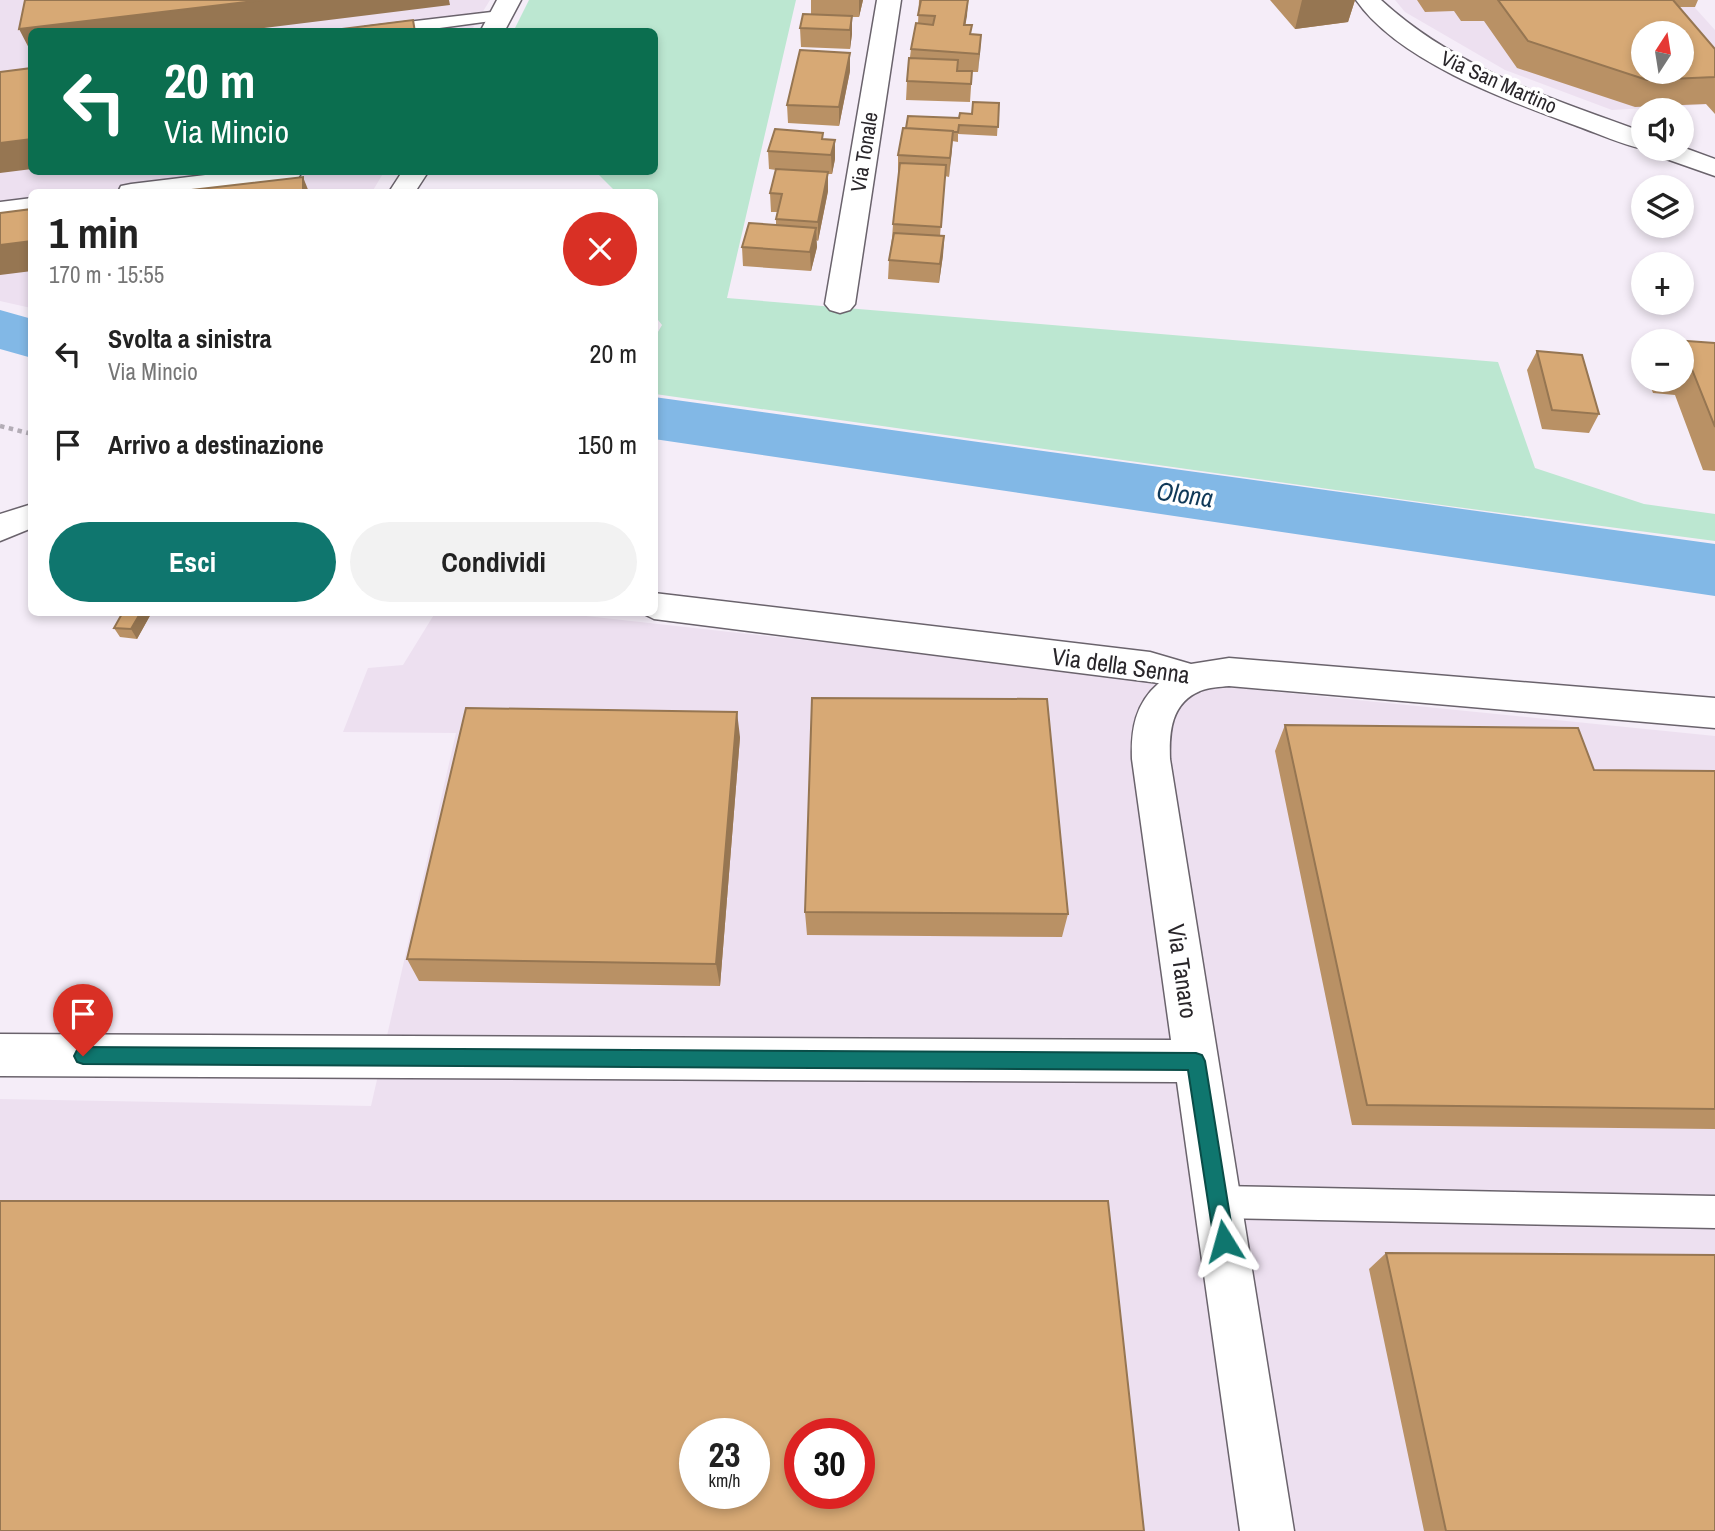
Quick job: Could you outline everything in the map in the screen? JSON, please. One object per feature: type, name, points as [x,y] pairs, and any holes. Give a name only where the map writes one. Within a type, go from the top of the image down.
[{"type":"street","name":"Via Tonale","points":[[840,304],[888,0]]},
{"type":"street","name":"Via San Martino","points":[[1368,0],[1386,20],[1428,50],[1473,74],[1631,136]]},
{"type":"street","points":[[1694,161],[1715,169]]},
{"type":"street","points":[[155,189],[265,175]]},
{"type":"street","points":[[0,210],[28,206]]},
{"type":"street","name":"Via della Senna","points":[[658,606],[1150,666],[1192,678],[1229,672],[1715,713]]},
{"type":"street","name":"Via Tanaro","points":[[1192,678],[1167,695],[1155,710],[1149,730],[1267,1531]]},
{"type":"street","points":[[0,1055],[1196,1061]]},
{"type":"lane","points":[[399,28],[500,16]]},
{"type":"lane","points":[[1219,1202],[1715,1212]]},
{"type":"path","points":[[0,426],[28,433]]},
{"type":"shaded area","points":[[0,0],[490,0],[473,28],[28,28],[28,175],[382,175],[374,189],[28,189],[28,307],[0,301]]},
{"type":"shaded area","points":[[1395,0],[1688,0],[1715,30],[1715,104],[1694,105],[1694,98],[1631,98],[1631,109],[1612,110],[1505,70],[1405,12]]},
{"type":"shaded area","points":[[433,616],[586,616],[1228,687],[1715,736],[1715,1531],[0,1531],[0,1099],[371,1106],[456,733],[343,732],[368,668],[403,665]]},
{"type":"green space","points":[[529,0],[796,0],[727,298],[1498,362],[1535,468],[1644,504],[1715,514],[1715,541],[658,394],[658,332],[662,325],[658,320],[658,189],[613,189],[599,175],[658,175],[658,28],[515,28]]},
{"type":"building","points":[[25,0],[263,0],[19,29]]},
{"type":"building","points":[[921,0],[968,0],[964,25],[972,25],[970,34],[981,35],[979,54],[911,49],[916,23],[933,25],[935,16],[918,15]]},
{"type":"building","points":[[1498,0],[1673,0],[1691,21],[1631,21],[1631,75],[1528,41]]},
{"type":"building","points":[[803,14],[852,16],[850,30],[800,28]]},
{"type":"building","points":[[413,20],[414,28],[350,28]]},
{"type":"building","points":[[1694,24],[1715,49],[1715,77],[1694,78]]},
{"type":"building","points":[[800,50],[850,53],[839,107],[787,105]]},
{"type":"building","points":[[909,58],[958,60],[957,71],[972,71],[971,84],[907,81]]},
{"type":"building","points":[[28,68],[28,140],[0,143],[0,72]]},
{"type":"building","points":[[973,102],[999,103],[998,127],[959,125],[958,132],[906,128],[908,116],[959,118],[960,113],[972,114]]},
{"type":"building","points":[[903,128],[953,131],[950,158],[898,155]]},
{"type":"building","points":[[775,129],[823,133],[822,139],[835,140],[831,155],[768,151]]},
{"type":"building","points":[[900,163],[946,165],[941,227],[893,224]]},
{"type":"building","points":[[776,169],[828,172],[818,222],[776,219],[782,194],[770,193]]},
{"type":"building","points":[[303,177],[303,189],[200,189]]},
{"type":"building","points":[[28,210],[28,242],[0,245],[0,213]]},
{"type":"building","points":[[749,223],[816,228],[810,252],[742,247]]},
{"type":"building","points":[[894,233],[944,236],[940,264],[889,260]]},
{"type":"building","points":[[1694,342],[1715,343],[1715,427],[1694,374]]},
{"type":"building","points":[[1537,351],[1582,355],[1599,414],[1552,410]]},
{"type":"building","points":[[121,616],[139,616],[131,629],[114,628]]},
{"type":"building","points":[[812,698],[1047,699],[1068,914],[805,912]]},
{"type":"building","points":[[466,708],[737,712],[716,964],[407,959]]},
{"type":"building","points":[[1285,725],[1578,728],[1594,770],[1715,771],[1715,1109],[1367,1105]]},
{"type":"building","points":[[0,1201],[1108,1201],[1144,1531],[0,1531]]},
{"type":"building","points":[[1386,1253],[1715,1255],[1715,1531],[1446,1531]]},
{"type":"waterway","name":"Olona","points":[[0,329],[28,338]]},
{"type":"waterway","name":"Olona","points":[[658,419],[1715,570]]},
{"type":"route","points":[[83,1056],[1196,1061],[1224,1241]]}]
